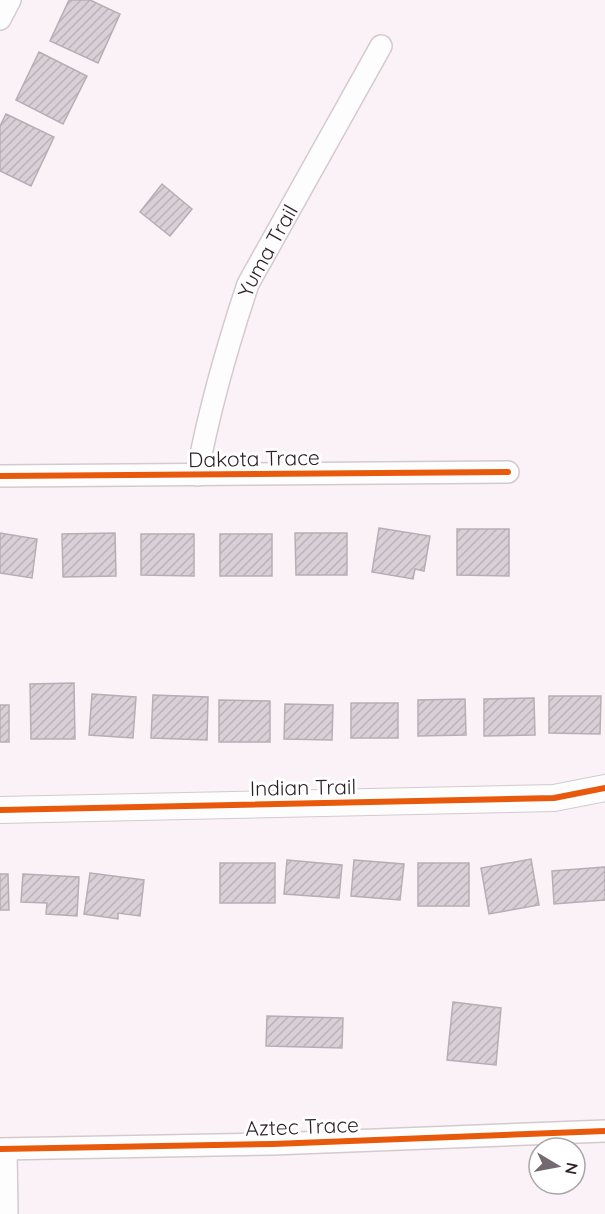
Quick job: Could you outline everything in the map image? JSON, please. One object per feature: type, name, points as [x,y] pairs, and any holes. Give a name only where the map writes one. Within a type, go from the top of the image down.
[{"type":"street","points":[[0,18],[10,0]]},
{"type":"street","name":"Yuma Trail","points":[[197,475],[205,431],[248,284],[381,46]]},
{"type":"street","name":"Dakota Trace","points":[[0,476],[508,472]]},
{"type":"street","name":"Indian Trail","points":[[0,810],[554,798],[605,788]]},
{"type":"street","name":"Aztec Trace","points":[[3,1149],[273,1144],[605,1131]]},
{"type":"street","points":[[3,1149],[7,1214]]},
{"type":"building","points":[[69,0],[90,0],[120,14],[98,63],[50,41]]},
{"type":"building","points":[[39,52],[87,76],[63,124],[16,100]]},
{"type":"building","points":[[6,114],[54,137],[31,186],[0,171],[0,126]]},
{"type":"building","points":[[162,184],[192,209],[170,236],[140,212]]},
{"type":"building","points":[[379,528],[430,536],[424,571],[415,569],[413,579],[372,572]]},
{"type":"building","points":[[457,529],[509,529],[509,576],[457,575]]},
{"type":"building","points":[[0,533],[37,539],[32,578],[0,573]]},
{"type":"building","points":[[115,533],[116,576],[63,577],[62,534]]},
{"type":"building","points":[[295,533],[347,533],[347,575],[296,575]]},
{"type":"building","points":[[141,534],[194,534],[194,576],[141,575]]},
{"type":"building","points":[[220,534],[272,534],[272,576],[220,576]]},
{"type":"building","points":[[74,683],[75,739],[31,739],[30,684]]},
{"type":"building","points":[[92,694],[136,697],[133,738],[89,735]]},
{"type":"building","points":[[153,695],[208,697],[207,740],[151,738]]},
{"type":"building","points":[[549,696],[601,696],[600,734],[549,733]]},
{"type":"building","points":[[534,698],[535,735],[484,736],[484,699]]},
{"type":"building","points":[[465,699],[466,735],[418,736],[418,700]]},
{"type":"building","points":[[219,700],[270,701],[270,742],[219,742]]},
{"type":"building","points":[[351,703],[398,703],[398,738],[351,738]]},
{"type":"building","points":[[285,704],[333,705],[332,740],[284,739]]},
{"type":"building","points":[[0,705],[9,705],[9,742],[0,742]]},
{"type":"building","points":[[531,859],[539,905],[489,914],[481,868]]},
{"type":"building","points":[[287,860],[342,865],[339,898],[284,894]]},
{"type":"building","points":[[354,860],[404,864],[400,900],[351,896]]},
{"type":"building","points":[[220,863],[275,863],[275,903],[220,903]]},
{"type":"building","points":[[418,863],[469,863],[469,906],[418,906]]},
{"type":"building","points":[[605,867],[605,900],[554,904],[552,871]]},
{"type":"building","points":[[90,873],[144,880],[140,916],[118,913],[118,919],[84,914]]},
{"type":"building","points":[[0,874],[8,874],[9,910],[0,910]]},
{"type":"building","points":[[23,874],[79,877],[77,916],[46,914],[47,903],[21,902]]},
{"type":"building","points":[[453,1002],[501,1008],[496,1065],[447,1060]]},
{"type":"building","points":[[267,1016],[343,1018],[342,1048],[266,1046]]},
{"type":"cycle path","points":[[0,476],[508,472]]},
{"type":"cycle path","points":[[0,810],[554,798],[605,788]]},
{"type":"cycle path","points":[[0,1149],[273,1144],[605,1131]]}]
